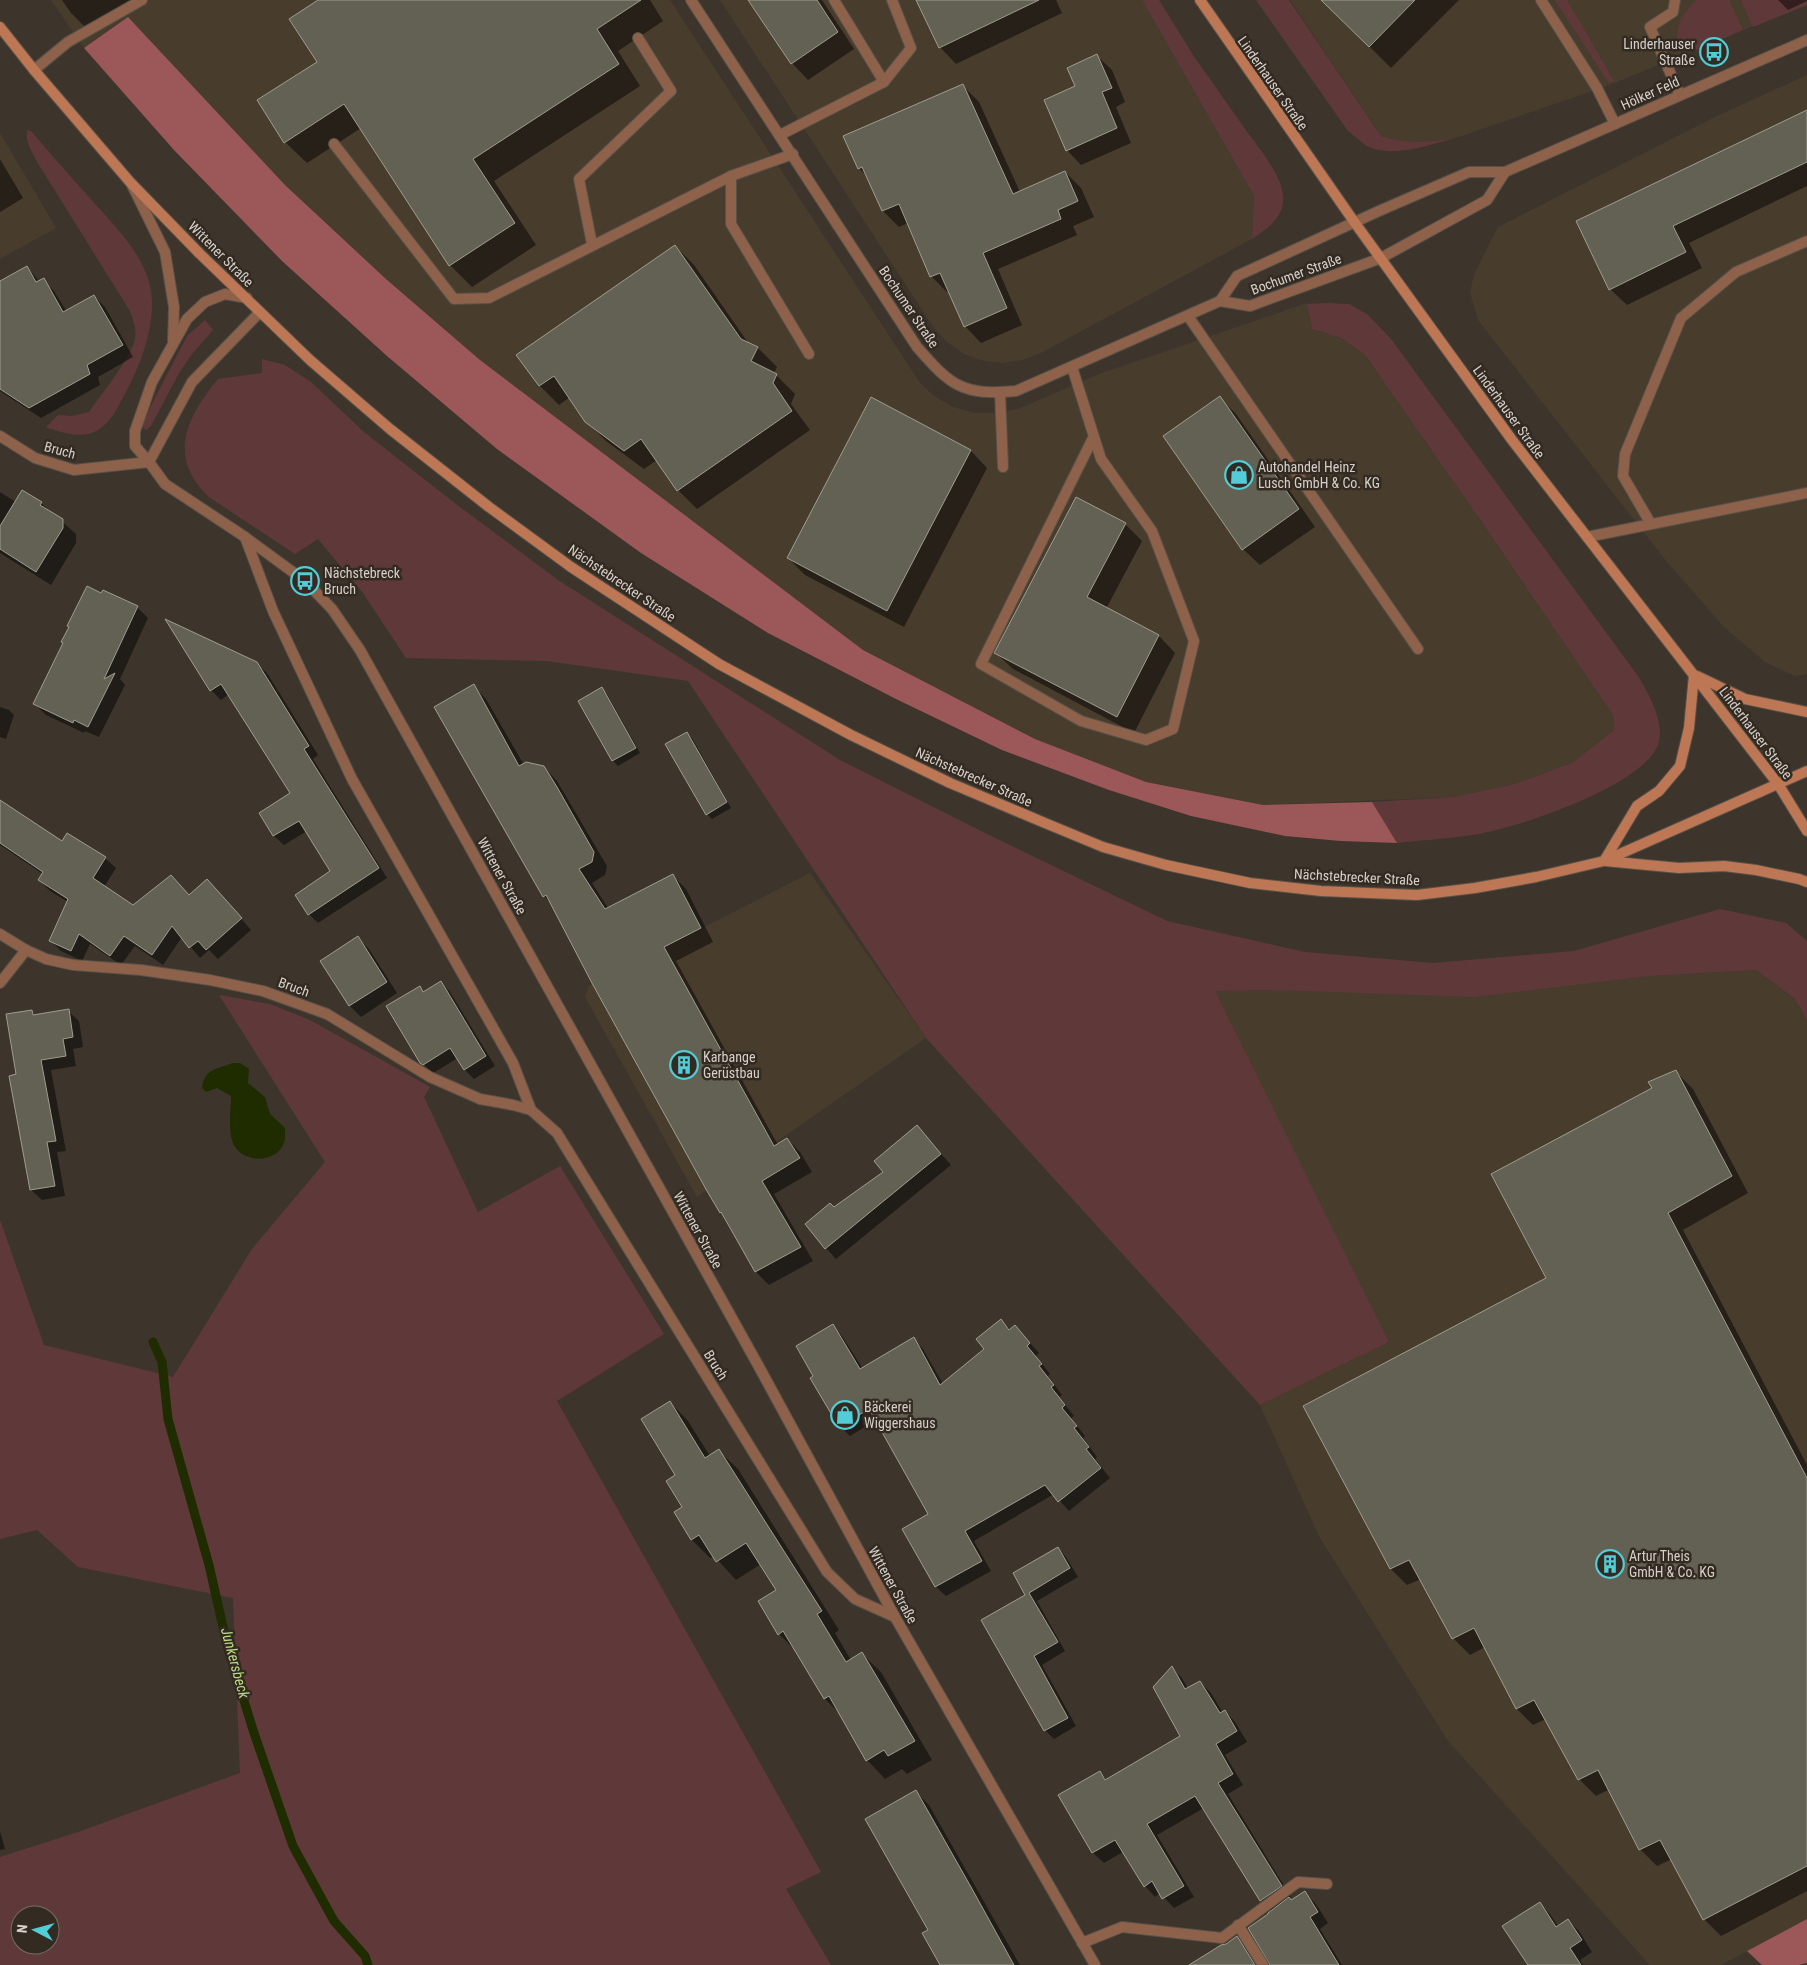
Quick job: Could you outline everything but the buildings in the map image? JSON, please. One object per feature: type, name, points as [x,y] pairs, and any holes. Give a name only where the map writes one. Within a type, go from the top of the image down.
[{"type":"main road","name":"Linderhauser Straße","points":[[1200,0],[1355,223],[1512,440],[1778,784],[1807,831]]},
{"type":"main road","name":"Wittener Straße","points":[[0,27],[34,70],[130,182],[200,254],[247,298]]},
{"type":"main road","name":"Nächstebrecker Straße","points":[[247,298],[317,367],[390,429],[489,507],[571,567],[719,664],[851,735],[950,783],[1103,847],[1166,865],[1250,883],[1321,891],[1417,895],[1475,888],[1536,877],[1604,860],[1807,771]]},
{"type":"main road","points":[[1807,712],[1745,699],[1694,675],[1689,728],[1680,766],[1659,791],[1637,806],[1604,860],[1679,868],[1724,866],[1748,869],[1807,882]]},
{"type":"street","points":[[34,70],[68,42],[142,0]]},
{"type":"street","name":"Bochumer Straße","points":[[691,0],[917,347],[935,367],[957,386],[979,392],[1016,390],[1220,301],[1237,276],[1355,223]]},
{"type":"street","points":[[834,0],[884,82]]},
{"type":"street","points":[[780,135],[884,82],[910,48],[892,0]]},
{"type":"street","points":[[1541,0],[1597,88],[1615,124]]},
{"type":"street","points":[[1675,0],[1673,12],[1650,27],[1680,95]]},
{"type":"street","points":[[592,244],[579,179],[672,91],[638,38]]},
{"type":"street","name":"Hölker Feld","points":[[1355,223],[1468,172],[1505,172],[1807,40]]},
{"type":"street","points":[[334,144],[454,299],[489,298],[592,244],[731,176],[793,154]]},
{"type":"street","points":[[1380,258],[1487,200],[1505,172]]},
{"type":"street","points":[[731,176],[731,224],[810,354]]},
{"type":"street","name":"Wittener Straße","points":[[130,182],[164,252],[174,307],[173,346]]},
{"type":"street","points":[[1651,524],[1623,476],[1625,454],[1681,318],[1736,272],[1807,241]]},
{"type":"street","name":"Bochumer Straße","points":[[1220,301],[1250,306],[1380,258]]},
{"type":"street","name":"Wittener Straße","points":[[247,298],[225,294],[205,302],[187,319],[152,382],[134,431],[135,446],[165,484],[245,537],[305,581],[332,609],[360,650],[758,1365],[894,1617],[1095,1965]]},
{"type":"street","points":[[149,462],[192,382],[260,312]]},
{"type":"street","points":[[1188,316],[1418,649]]},
{"type":"street","points":[[1072,367],[1094,436],[1101,459],[1152,531],[1194,641],[1173,729],[1146,740],[1081,720],[981,664],[1094,436]]},
{"type":"street","points":[[1000,392],[1003,467]]},
{"type":"street","name":"Bruch","points":[[0,436],[35,458],[74,470],[149,462]]},
{"type":"street","points":[[1587,537],[1807,493]]},
{"type":"street","name":"Bruch","points":[[245,537],[273,611],[352,779],[513,1063],[531,1110]]},
{"type":"street","name":"Bruch","points":[[0,934],[26,950],[46,959],[73,965],[141,970],[210,980],[263,991],[327,1014],[430,1077],[480,1099],[514,1104],[531,1110],[557,1133],[827,1572],[855,1599],[894,1617]]},
{"type":"street","points":[[0,983],[26,950]]},
{"type":"street","points":[[1082,1943],[1122,1927],[1222,1938],[1298,1882],[1327,1884]]},
{"type":"street","points":[[1238,1925],[1264,1965]]},
{"type":"shaded area","points":[[51,0],[670,0],[920,383],[934,396],[953,407],[975,413],[998,413],[1018,409],[1099,374],[1307,303],[1312,329],[1341,338],[1365,355],[1613,715],[1614,730],[1572,763],[1514,784],[1454,797],[1263,805],[1146,782],[1035,739],[863,650],[480,360],[386,279],[285,185],[128,18],[84,48]]},
{"type":"shaded area","points":[[720,0],[1142,0],[1254,196],[1252,239],[1039,354],[1022,360],[1002,363],[984,361],[964,354],[947,342],[934,328]]},
{"type":"shaded area","points":[[1142,0],[1159,0],[1195,58],[1264,154],[1278,179],[1283,195],[1281,210],[1269,226],[1252,239],[1254,196]]},
{"type":"shaded area","points":[[1256,0],[1289,0],[1381,136],[1410,142],[1456,138],[1424,147],[1399,151],[1377,150],[1367,146],[1348,131]]},
{"type":"shaded area","points":[[1290,0],[1807,0],[1807,4],[1612,84],[1456,138],[1420,143],[1399,142],[1381,136]]},
{"type":"shaded area","points":[[1555,0],[1567,0],[1614,81],[1609,83]]},
{"type":"shaded area","points":[[1696,0],[1729,0],[1743,30],[1694,51],[1690,45],[1681,49],[1678,42],[1678,29],[1683,17]]},
{"type":"shaded area","points":[[1741,0],[1807,0],[1807,5],[1753,27]]},
{"type":"shaded area","points":[[128,17],[285,185],[386,279],[480,360],[863,650],[1035,739],[1146,782],[1263,805],[1372,802],[1397,843],[1285,836],[1191,816],[1109,790],[1002,750],[896,699],[768,633],[641,553],[497,449],[387,356],[282,261],[174,150],[84,48]]},
{"type":"shaded area","points":[[1807,75],[1807,674],[1795,676],[1765,662],[1724,627],[1667,562],[1478,320],[1470,292],[1474,275],[1498,227],[1715,117]]},
{"type":"shaded area","points":[[27,130],[31,131],[120,232],[138,257],[150,285],[152,315],[150,328],[137,368],[112,417],[96,431],[88,434],[69,434],[46,427],[58,415],[72,416],[89,412],[115,376],[133,346],[135,328],[130,311],[34,157],[28,144]]},
{"type":"shaded area","points":[[0,133],[56,228],[0,259]]},
{"type":"shaded area","points":[[1307,304],[1349,304],[1367,314],[1391,339],[1638,676],[1655,710],[1660,730],[1660,739],[1657,747],[1646,762],[1627,777],[1574,804],[1517,824],[1472,835],[1397,843],[1372,802],[1454,797],[1514,784],[1572,763],[1614,730],[1613,715],[1365,355],[1341,338],[1312,329]]},
{"type":"shaded area","points":[[205,320],[213,330],[192,354],[179,373],[151,426],[146,430],[142,423],[187,336]]},
{"type":"shaded area","points":[[262,359],[285,365],[311,382],[364,432],[558,580],[840,760],[1167,921],[1305,952],[1433,963],[1574,951],[1720,909],[1786,923],[1807,941],[1807,1021],[1795,999],[1756,970],[1649,976],[1474,997],[1276,990],[1215,991],[1389,1342],[1260,1405],[926,1038],[688,681],[547,661],[406,658],[363,593],[318,539],[295,554],[209,497],[196,482],[188,467],[185,452],[190,423],[197,408],[218,379],[262,373]]},
{"type":"shaded area","points":[[810,873],[926,1038],[697,1197],[585,997],[589,986]]},
{"type":"shaded area","points":[[1756,970],[1795,999],[1807,1021],[1807,1919],[1721,1965],[1650,1965],[1448,1741],[1320,1538],[1260,1405],[1389,1342],[1214,991],[1649,976]]},
{"type":"shaded area","points":[[219,995],[270,1004],[310,1020],[430,1087],[424,1097],[478,1212],[560,1166],[664,1334],[557,1401],[821,1872],[786,1889],[831,1965],[0,1965],[0,1857],[78,1832],[240,1773],[233,1598],[78,1567],[37,1530],[0,1539],[0,1220],[44,1345],[173,1377],[252,1249],[325,1162]]},
{"type":"shaded area","points":[[233,1063],[240,1063],[249,1069],[248,1083],[265,1097],[270,1114],[285,1128],[283,1145],[272,1156],[258,1159],[245,1156],[239,1152],[231,1136],[231,1096],[217,1088],[206,1092],[202,1088],[208,1073]]},
{"type":"shaded area","points":[[1807,1919],[1807,1963],[1799,1965],[1762,1965],[1747,1951]]},
{"type":"waterway","name":"Junkersbeck","points":[[153,1342],[162,1362],[168,1419],[209,1565],[228,1649],[254,1733],[293,1846],[334,1921],[365,1956],[368,1965]]},
{"type":"place","name":"Linderhauser Straße","points":[[1714,52]]},
{"type":"place","name":"Autohandel Heinz Lusch GmbH & Co. KG","points":[[1239,475]]},
{"type":"place","name":"Nächstebreck Bruch","points":[[305,581]]},
{"type":"place","name":"Karbange Gerüstbau","points":[[684,1065]]},
{"type":"place","name":"Bäckerei Wiggershaus","points":[[845,1415]]},
{"type":"place","name":"Artur Theis GmbH & Co. KG","points":[[1610,1564]]}]
